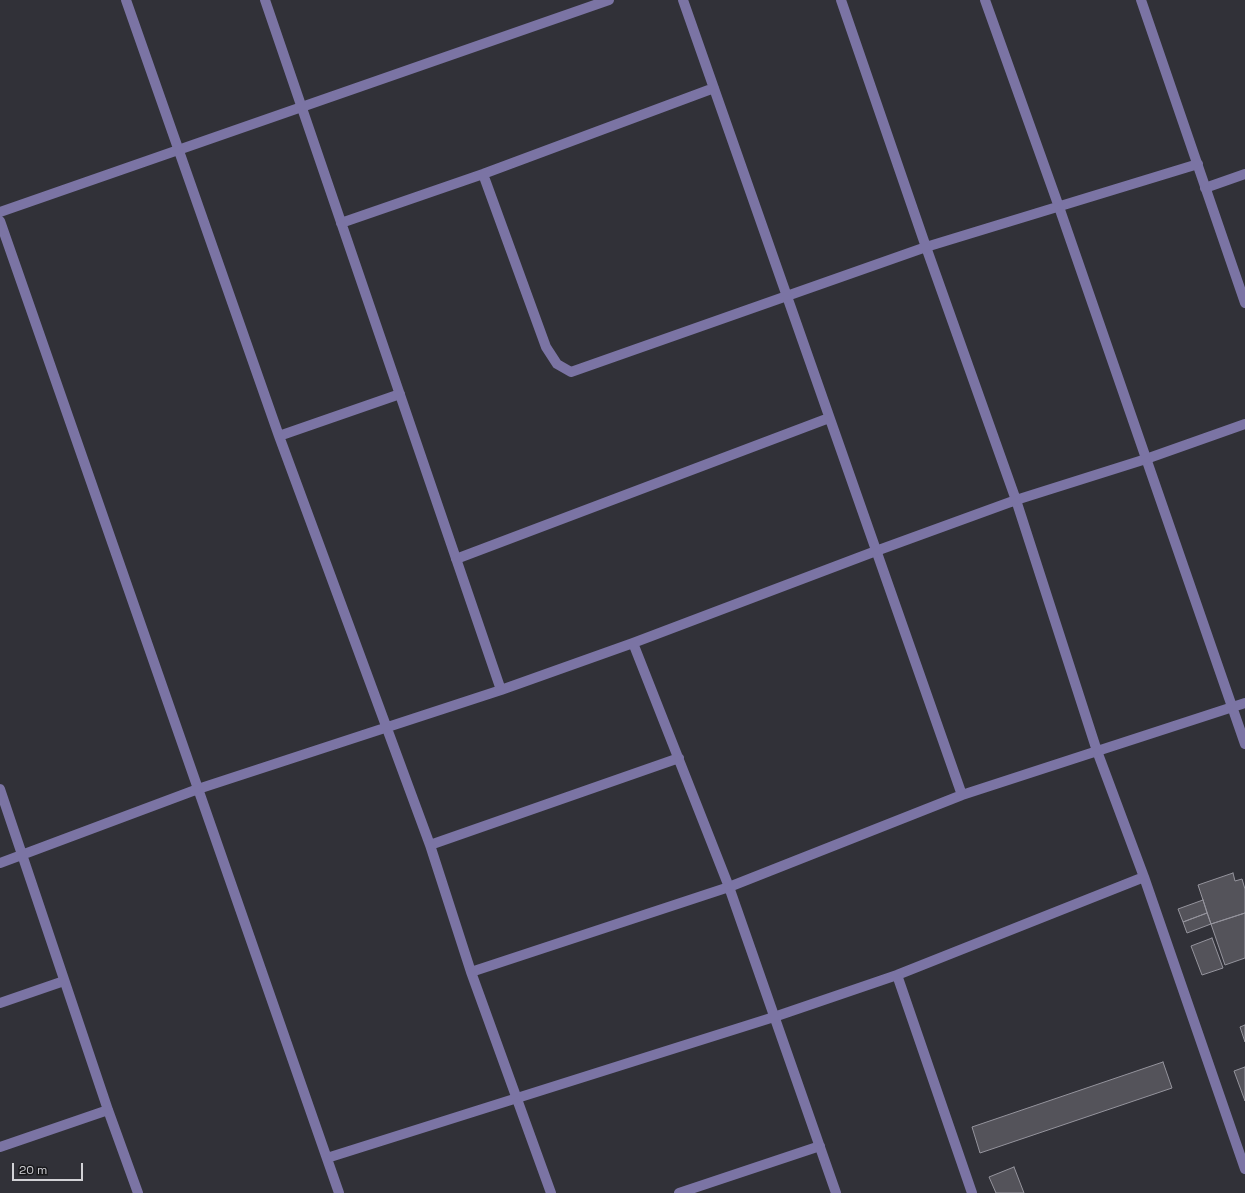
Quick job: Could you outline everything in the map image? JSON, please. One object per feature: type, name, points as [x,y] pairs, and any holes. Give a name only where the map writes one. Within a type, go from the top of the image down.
[{"type":"street","points":[[126,0],[279,436],[430,845],[471,972],[551,1193]]},
{"type":"street","points":[[265,0],[501,690]]},
{"type":"street","points":[[0,212],[609,0]]},
{"type":"street","points":[[683,0],[962,795]]},
{"type":"street","points":[[840,0],[1016,500],[1097,751],[1144,877],[1245,1169]]},
{"type":"street","points":[[985,0],[1059,207],[1245,744]]},
{"type":"street","points":[[1141,0],[1245,303]]},
{"type":"street","points":[[341,223],[483,174],[714,88]]},
{"type":"street","points":[[483,174],[546,347],[557,364],[571,372],[926,247],[1198,164]]},
{"type":"street","points":[[1205,188],[1245,174]]},
{"type":"street","points":[[0,221],[339,1193]]},
{"type":"street","points":[[279,436],[400,394]]},
{"type":"street","points":[[456,559],[830,418]]},
{"type":"street","points":[[0,863],[198,789],[501,690],[633,643],[1016,500],[1146,459],[1245,424]]},
{"type":"street","points":[[633,643],[729,887],[836,1193]]},
{"type":"street","points":[[471,972],[729,887],[962,795],[1245,703]]},
{"type":"street","points":[[430,845],[679,758]]},
{"type":"street","points":[[0,789],[108,1110],[138,1193]]},
{"type":"street","points":[[327,1158],[774,1017],[897,975],[1144,877]]},
{"type":"street","points":[[897,975],[972,1193]]},
{"type":"street","points":[[0,1003],[64,981]]},
{"type":"street","points":[[0,1147],[108,1110]]},
{"type":"street","points":[[679,1193],[820,1146]]},
{"type":"building","points":[[1233,873],[1235,881],[1242,879],[1245,889],[1245,913],[1211,924],[1198,885]]},
{"type":"building","points":[[1203,900],[1207,913],[1183,922],[1178,909]]},
{"type":"building","points":[[1207,913],[1211,924],[1187,933],[1183,922]]},
{"type":"building","points":[[1245,913],[1245,958],[1225,965],[1211,924]]},
{"type":"building","points":[[1212,938],[1223,968],[1202,975],[1191,946]]},
{"type":"building","points":[[1245,1025],[1245,1042],[1240,1027]]},
{"type":"building","points":[[1163,1062],[1172,1088],[980,1153],[972,1127]]},
{"type":"building","points":[[1245,1067],[1245,1101],[1234,1071]]},
{"type":"building","points":[[1014,1167],[1024,1193],[996,1193],[989,1177]]}]
